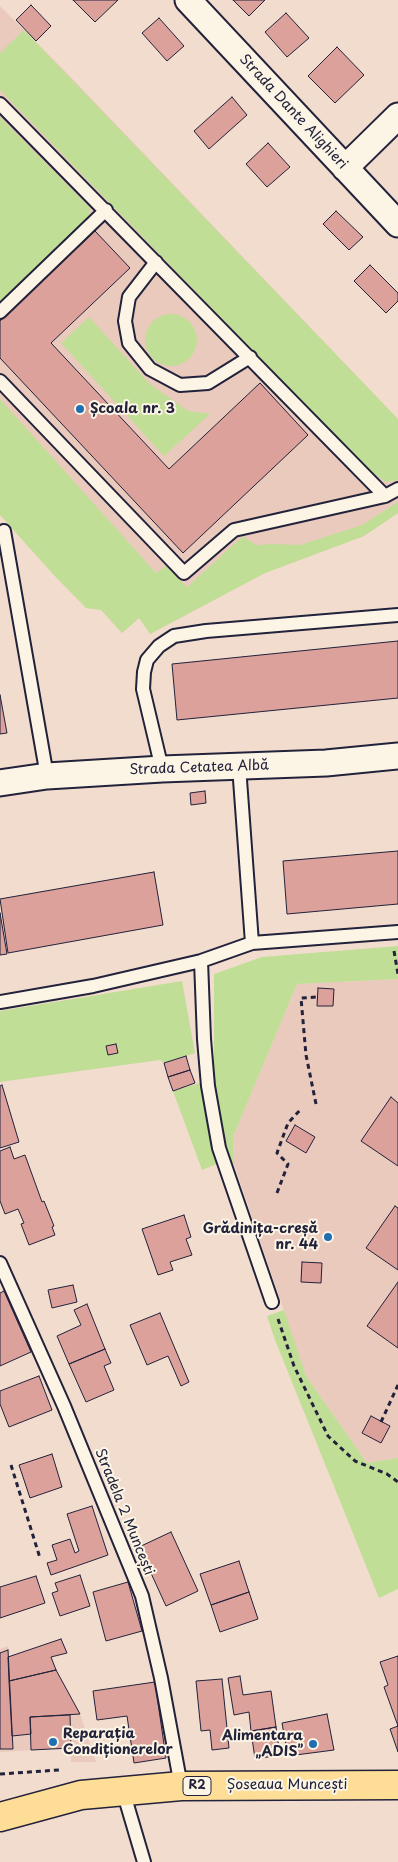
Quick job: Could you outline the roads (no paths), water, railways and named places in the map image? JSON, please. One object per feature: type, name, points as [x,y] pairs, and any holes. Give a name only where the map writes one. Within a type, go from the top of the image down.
[{"type":"main road","name":"Șoseaua Muncești","points":[[0,1817],[81,1795],[181,1786],[398,1785]]},
{"type":"street","name":"Strada Dante Alighieri","points":[[188,0],[398,224]]},
{"type":"street","points":[[345,168],[398,116]]},
{"type":"street","name":"Strada Cetatea Albă","points":[[0,783],[47,776],[162,769],[326,763],[398,756]]},
{"type":"lane","points":[[0,104],[386,496]]},
{"type":"lane","points":[[0,312],[106,210]]},
{"type":"lane","points":[[156,262],[129,297],[125,321],[129,343],[150,369],[180,385],[208,383],[250,357]]},
{"type":"lane","points":[[0,381],[184,573],[234,530],[386,496],[398,489]]},
{"type":"lane","points":[[4,531],[47,776]]},
{"type":"lane","points":[[162,769],[143,689],[144,672],[148,660],[158,646],[174,636],[206,631],[398,615]]},
{"type":"lane","points":[[240,766],[252,943]]},
{"type":"lane","points":[[0,1002],[93,986],[201,961],[252,943],[398,932]]},
{"type":"lane","points":[[201,961],[208,1086],[219,1148],[272,1302]]},
{"type":"lane","name":"Stradela 2 Muncești","points":[[0,1263],[64,1406],[142,1596],[161,1678],[181,1786]]},
{"type":"lane","points":[[123,1791],[144,1862]]},
{"type":"place","name":"Școala nr. 3","points":[[80,409]]},
{"type":"place","name":"Grădinița-creșă nr. 44","points":[[328,1237]]},
{"type":"place","name":"Reparația Condiționerelor","points":[[53,1742]]},
{"type":"place","name":"Alimentara „ADIS”","points":[[313,1744]]}]
